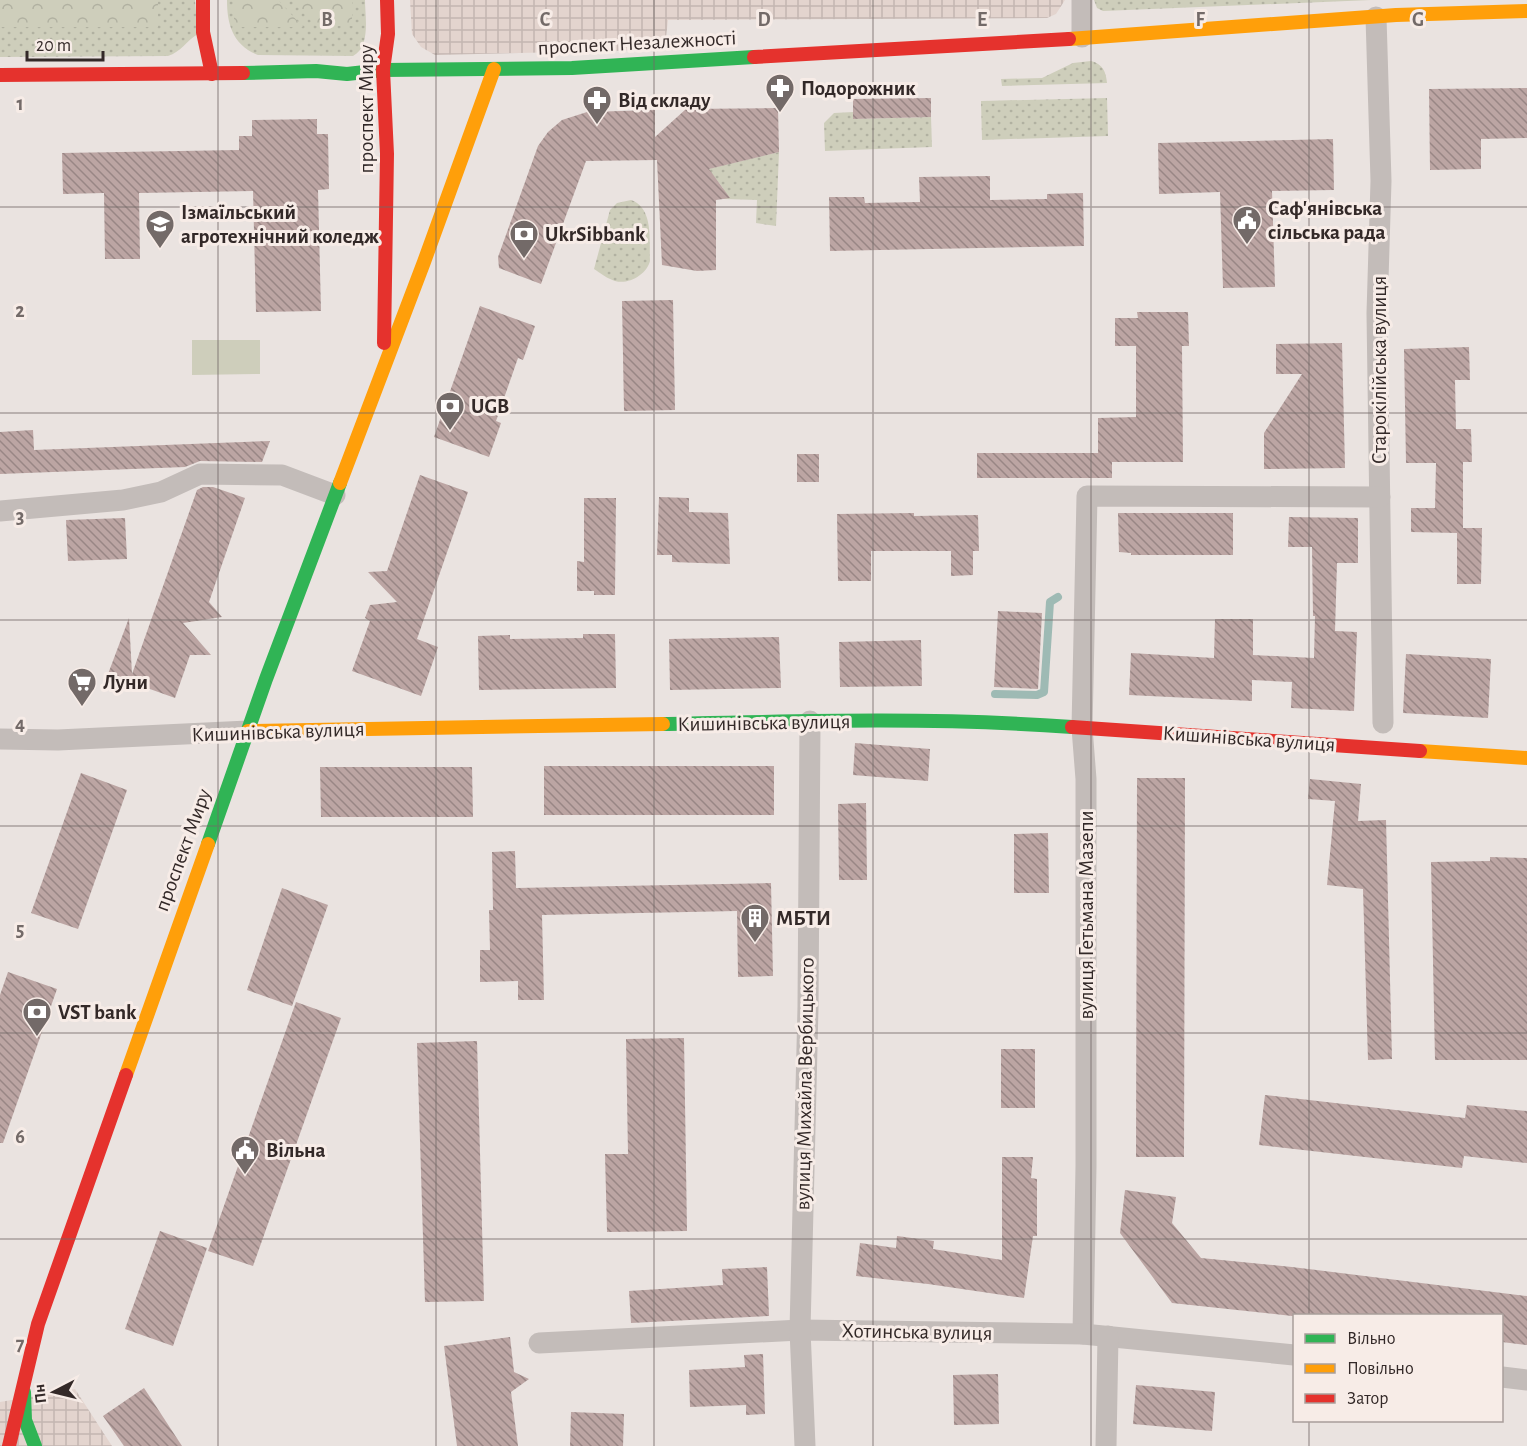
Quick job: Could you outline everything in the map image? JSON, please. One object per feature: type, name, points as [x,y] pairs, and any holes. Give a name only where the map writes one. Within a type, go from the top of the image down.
[{"type":"main road","points":[[203,0],[203,32],[212,74]]},
{"type":"main road","name":"проспект Миру","points":[[384,363],[387,154],[384,70],[388,34],[387,0]]},
{"type":"main road","name":"проспект Незалежності","points":[[0,75],[316,71],[347,74],[384,70],[663,63],[1118,36],[1376,16],[1527,11]]},
{"type":"main road","name":"проспект Миру","points":[[5,1403],[28,1354],[248,731],[494,69]]},
{"type":"main road","name":"Кишинівська вулиця","points":[[248,731],[810,722],[952,722],[1048,725],[1527,758]]},
{"type":"main road","name":"проспект Миру","points":[[9,1446],[24,1384],[28,1354]]},
{"type":"main road","points":[[24,1384],[23,1411],[34,1446]]},
{"type":"street","points":[[1082,0],[1082,37]]},
{"type":"street","name":"Старокілійська вулиця","points":[[1376,16],[1381,181],[1377,314],[1383,717]]},
{"type":"street","points":[[0,511],[123,500],[160,492],[200,474],[282,475],[335,495]]},
{"type":"street","name":"вулиця Гетьмана Мазепи","points":[[1083,1334],[1086,1119],[1086,779],[1082,728],[1087,496],[1380,497]]},
{"type":"street","name":"вулиця Михайла Вербицького","points":[[805,1446],[800,1330],[808,1007],[810,722]]},
{"type":"street","name":"Кишинівська вулиця","points":[[0,739],[58,740],[248,731]]},
{"type":"street","name":"Хотинська вулиця","points":[[539,1343],[800,1330],[1083,1334],[1293,1356]]},
{"type":"street","points":[[1106,1446],[1108,1336]]},
{"type":"street","points":[[1503,1377],[1527,1380]]},
{"type":"green space","points":[[0,0],[195,0],[198,34],[168,56],[0,57]]},
{"type":"green space","points":[[0,0],[158,0],[158,27],[0,27]]},
{"type":"green space","points":[[227,0],[365,0],[365,39],[359,52],[353,56],[258,55],[243,46],[233,33],[228,18]]},
{"type":"green space","points":[[234,0],[278,0],[303,27],[239,27],[234,22]]},
{"type":"green space","points":[[291,0],[352,0],[352,26],[316,26]]},
{"type":"green space","points":[[1094,0],[1371,0],[1103,11],[1097,8]]},
{"type":"green space","points":[[1091,61],[1103,69],[1107,83],[1002,86],[1001,79],[1042,78],[1073,63]]},
{"type":"green space","points":[[1107,98],[1108,136],[982,140],[981,101]]},
{"type":"green space","points":[[853,112],[853,119],[931,117],[932,147],[825,151],[824,123],[834,113]]},
{"type":"green space","points":[[779,152],[776,226],[756,223],[757,200],[724,199],[723,188],[708,169]]},
{"type":"green space","points":[[631,200],[644,210],[647,218],[650,235],[650,261],[637,277],[620,282],[594,269],[610,210],[617,203]]},
{"type":"green space","points":[[192,340],[260,340],[260,374],[192,375]]},
{"type":"shaded area","points":[[410,0],[1065,0],[1056,14],[1047,18],[668,20],[666,38],[656,50],[435,55],[421,47],[412,34]]},
{"type":"shaded area","points":[[75,1389],[112,1446],[0,1446],[0,1402]]},
{"type":"building","points":[[1527,88],[1527,138],[1481,139],[1481,169],[1430,170],[1429,89]]},
{"type":"building","points":[[931,98],[931,117],[853,119],[853,99]]},
{"type":"building","points":[[778,108],[779,152],[709,169],[730,198],[716,200],[716,270],[697,271],[662,265],[657,160],[586,161],[541,284],[499,268],[498,257],[538,146],[548,132],[562,120],[587,112],[655,110],[655,137],[686,109]]},
{"type":"building","points":[[317,119],[317,134],[328,134],[329,189],[318,190],[321,311],[256,312],[253,191],[139,193],[140,259],[105,259],[104,193],[63,194],[62,153],[239,150],[239,136],[252,136],[252,120]]},
{"type":"building","name":"Саф'янівська сільська рада","points":[[1333,139],[1334,190],[1272,191],[1275,287],[1223,288],[1220,192],[1159,194],[1158,143]]},
{"type":"building","points":[[990,176],[990,200],[1047,199],[1047,194],[1083,193],[1084,246],[830,251],[829,197],[864,197],[865,203],[920,202],[919,177]]},
{"type":"building","points":[[673,300],[675,410],[624,411],[622,301]]},
{"type":"building","points":[[480,306],[535,326],[523,360],[518,358],[496,421],[501,423],[489,457],[434,437]]},
{"type":"building","points":[[1137,312],[1188,312],[1189,346],[1182,346],[1183,462],[1112,462],[1112,478],[977,478],[977,453],[1098,453],[1098,418],[1136,417],[1136,346],[1115,346],[1115,318],[1138,318]]},
{"type":"building","points":[[1342,343],[1345,468],[1264,469],[1264,433],[1302,374],[1276,374],[1276,344]]},
{"type":"building","points":[[1469,347],[1470,380],[1455,380],[1456,429],[1471,429],[1472,462],[1463,462],[1463,528],[1482,528],[1481,584],[1457,584],[1457,533],[1411,532],[1411,508],[1435,508],[1436,463],[1406,463],[1404,349]]},
{"type":"building","points":[[33,430],[34,450],[270,441],[262,462],[200,461],[185,467],[0,474],[0,432]]},
{"type":"building","points":[[797,454],[819,454],[819,482],[797,482]]},
{"type":"building","points":[[420,475],[468,492],[417,639],[438,647],[421,696],[352,671],[370,621],[365,618],[370,605],[397,602],[368,572],[387,571]]},
{"type":"building","points":[[203,487],[213,487],[245,498],[209,602],[222,617],[183,623],[211,655],[190,655],[175,698],[108,674],[129,618],[132,674],[197,490]]},
{"type":"building","points":[[659,497],[689,498],[689,512],[728,513],[730,564],[672,562],[672,555],[657,555]]},
{"type":"building","points":[[584,498],[616,498],[615,595],[594,595],[594,591],[577,591],[577,561],[584,562]]},
{"type":"building","points":[[914,513],[914,516],[978,515],[979,551],[973,551],[973,575],[951,576],[951,551],[871,551],[871,581],[838,581],[837,514]]},
{"type":"building","points":[[1118,513],[1233,513],[1233,555],[1131,555],[1131,553],[1119,552]]},
{"type":"building","points":[[1289,517],[1358,518],[1358,563],[1337,563],[1335,631],[1357,632],[1354,711],[1291,708],[1292,682],[1252,680],[1252,701],[1129,695],[1131,653],[1214,658],[1215,619],[1253,619],[1253,655],[1314,658],[1312,547],[1288,547]]},
{"type":"building","points":[[125,518],[127,559],[68,561],[66,520]]},
{"type":"building","points":[[998,611],[1042,613],[1038,689],[994,687]]},
{"type":"building","points":[[583,634],[615,634],[616,688],[479,690],[478,636],[510,635],[510,639],[583,638]]},
{"type":"building","points":[[779,637],[781,688],[670,690],[669,639]]},
{"type":"building","points":[[921,640],[922,686],[840,687],[839,642]]},
{"type":"building","points":[[1406,654],[1491,659],[1488,718],[1403,713]]},
{"type":"building","points":[[855,743],[930,749],[928,781],[853,775]]},
{"type":"building","points":[[544,766],[774,766],[774,815],[544,815]]},
{"type":"building","points":[[320,767],[472,767],[473,817],[321,817]]},
{"type":"building","points":[[81,773],[127,790],[78,929],[31,913]]},
{"type":"building","points":[[1137,778],[1185,778],[1184,1157],[1136,1157]]},
{"type":"building","points":[[1310,779],[1361,784],[1358,821],[1386,820],[1392,1059],[1368,1060],[1363,889],[1327,885],[1335,801],[1308,799]]},
{"type":"building","points":[[866,803],[867,880],[839,880],[838,804]]},
{"type":"building","points":[[1048,833],[1049,893],[1014,893],[1014,834]]},
{"type":"building","points":[[515,851],[516,888],[771,883],[773,976],[738,977],[737,911],[542,915],[544,1000],[518,1000],[518,981],[480,982],[480,950],[490,950],[489,910],[493,910],[492,852]]},
{"type":"building","points":[[1490,857],[1527,858],[1527,1060],[1435,1060],[1431,862],[1490,861]]},
{"type":"building","points":[[282,888],[328,905],[292,1006],[247,990]]},
{"type":"building","points":[[8,972],[57,989],[3,1143],[0,1143],[0,995]]},
{"type":"building","points":[[296,1002],[341,1018],[253,1266],[208,1251]]},
{"type":"building","points":[[684,1038],[687,1231],[607,1232],[605,1154],[628,1154],[626,1039]]},
{"type":"building","points":[[477,1041],[484,1301],[425,1302],[417,1043]]},
{"type":"building","points":[[1001,1049],[1035,1049],[1035,1108],[1001,1108]]},
{"type":"building","points":[[1265,1095],[1465,1118],[1467,1105],[1527,1111],[1527,1163],[1464,1156],[1462,1168],[1259,1145]]},
{"type":"building","points":[[1002,1157],[1033,1157],[1031,1178],[1037,1179],[1037,1236],[1033,1236],[1024,1298],[856,1276],[860,1243],[896,1248],[897,1236],[934,1241],[933,1249],[1002,1260]]},
{"type":"building","points":[[1125,1190],[1176,1197],[1172,1223],[1201,1258],[1527,1296],[1527,1345],[1503,1342],[1503,1314],[1293,1314],[1292,1316],[1172,1303],[1120,1233]]},
{"type":"building","points":[[160,1231],[207,1248],[173,1346],[125,1329]]},
{"type":"building","points":[[767,1267],[769,1316],[631,1323],[629,1291],[723,1285],[722,1269]]},
{"type":"building","points":[[510,1337],[514,1372],[529,1379],[511,1392],[518,1446],[457,1446],[444,1346]]},
{"type":"building","points":[[763,1354],[765,1414],[746,1415],[746,1405],[690,1407],[689,1370],[745,1367],[744,1355]]},
{"type":"building","points":[[998,1374],[999,1424],[954,1425],[953,1375]]},
{"type":"building","points":[[1136,1385],[1215,1392],[1212,1431],[1133,1424]]},
{"type":"building","points":[[144,1388],[182,1446],[124,1446],[103,1416]]},
{"type":"building","points":[[571,1412],[624,1414],[623,1446],[570,1446]]},
{"type":"waterway","points":[[995,694],[1037,695],[1044,692],[1050,602],[1058,597]]},
{"type":"traffic: fast","points":[[243,73],[316,71],[347,74],[383,70],[572,68],[754,57]]},
{"type":"traffic: fast","points":[[208,844],[266,679],[340,483]]},
{"type":"traffic: fast","points":[[663,724],[919,721],[1072,727]]},
{"type":"traffic: fast","points":[[24,1392],[25,1420],[35,1446]]},
{"type":"traffic: slow","points":[[1069,39],[1396,15],[1527,11]]},
{"type":"traffic: slow","points":[[340,483],[494,69]]},
{"type":"traffic: slow","points":[[248,731],[663,724]]},
{"type":"traffic: slow","points":[[1420,751],[1527,758]]},
{"type":"traffic: slow","points":[[126,1075],[208,844]]},
{"type":"traffic: jam","points":[[203,0],[203,32],[212,74]]},
{"type":"traffic: jam","points":[[384,343],[387,154],[383,70],[388,34],[387,0]]},
{"type":"traffic: jam","points":[[754,57],[1069,39]]},
{"type":"traffic: jam","points":[[0,75],[243,73]]},
{"type":"traffic: jam","points":[[1072,727],[1420,751]]},
{"type":"traffic: jam","points":[[9,1446],[38,1324],[126,1075]]},
{"type":"place","name":"Подорожник","points":[[780,114]]},
{"type":"place","name":"Від складу","points":[[597,126]]},
{"type":"place","name":"Саф'янівська сільська рада","points":[[1247,246]]},
{"type":"place","name":"Ізмаїльський агротехнічний коледж","points":[[160,250]]},
{"type":"place","name":"UkrSibbank","points":[[524,260]]},
{"type":"place","name":"UGB","points":[[450,432]]},
{"type":"place","name":"Луни","points":[[82,708]]},
{"type":"place","name":"МБТИ","points":[[755,944]]},
{"type":"place","name":"VST bank","points":[[37,1038]]},
{"type":"place","name":"Вільна","points":[[245,1176]]}]
